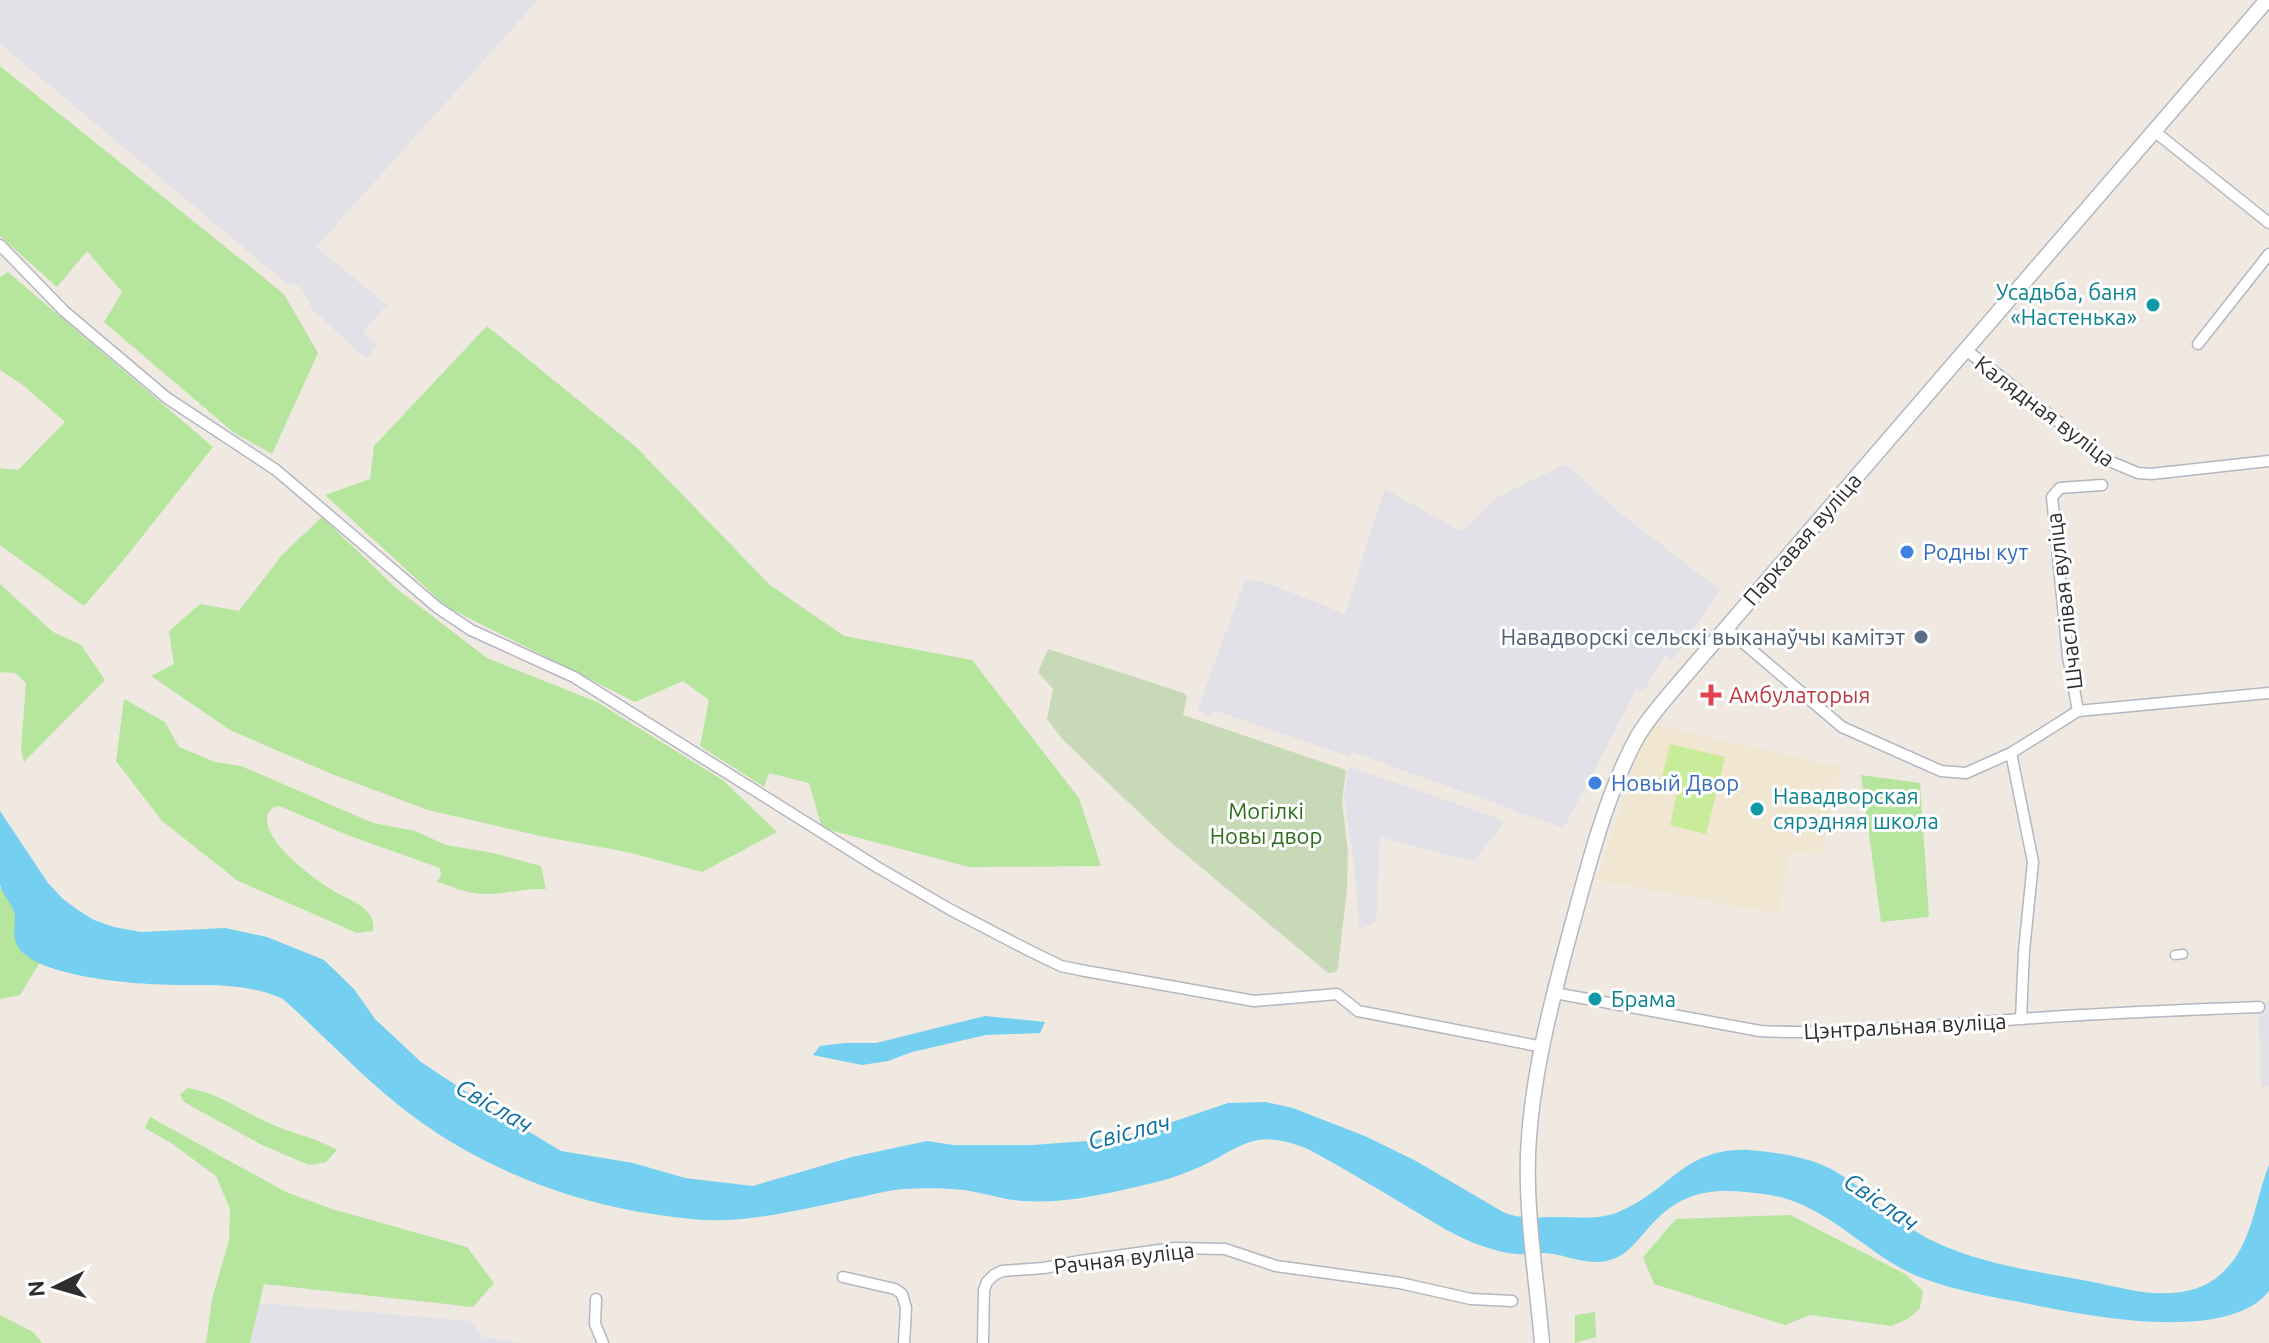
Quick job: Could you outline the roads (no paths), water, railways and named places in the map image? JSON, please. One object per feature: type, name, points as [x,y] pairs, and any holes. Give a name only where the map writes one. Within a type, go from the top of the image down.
[{"type":"main road","name":"Паркавая вуліца","points":[[1542,1343],[1528,1176],[1530,1129],[1555,993],[1592,854],[1632,747],[1663,702],[2267,0]]},
{"type":"street","points":[[2154,131],[2269,223]]},
{"type":"street","points":[[0,245],[64,311],[167,398],[276,470],[438,608],[471,630],[574,677],[877,867],[1006,939],[1061,966],[1080,970],[1254,1001],[1337,994],[1358,1011],[1373,1015],[1543,1047]]},
{"type":"street","points":[[2198,344],[2269,254]]},
{"type":"street","name":"Калядная вуліца","points":[[1966,350],[2101,456],[2121,468],[2151,474],[2269,461]]},
{"type":"street","name":"Шчаслівая вуліца","points":[[2078,711],[2068,656],[2052,497],[2060,488],[2102,485]]},
{"type":"street","points":[[1726,628],[1829,718],[1866,739],[1928,766],[1953,772],[1966,773],[2011,753],[2078,711],[2269,693]]},
{"type":"street","points":[[2011,753],[2033,862],[2021,1019]]},
{"type":"street","name":"Цэнтральная вуліца","points":[[1555,993],[1760,1031],[1821,1031],[2259,1007]]},
{"type":"street","name":"Рачная вуліца","points":[[983,1343],[984,1290],[987,1282],[1002,1271],[1044,1268],[1174,1248],[1225,1249],[1276,1266],[1400,1283],[1471,1299],[1512,1301]]},
{"type":"street","points":[[843,1277],[895,1289],[902,1294],[906,1308],[904,1343]]},
{"type":"street","points":[[596,1299],[595,1324],[603,1343]]},
{"type":"water","points":[[0,811],[48,883],[63,899],[94,920],[141,932],[225,928],[267,937],[324,960],[354,989],[375,1019],[421,1062],[501,1115],[561,1151],[633,1163],[685,1178],[753,1186],[852,1157],[927,1141],[953,1145],[1032,1145],[1088,1141],[1143,1132],[1228,1103],[1265,1102],[1293,1108],[1367,1137],[1416,1161],[1503,1212],[1516,1216],[1586,1218],[1609,1215],[1634,1204],[1692,1163],[1708,1156],[1727,1151],[1770,1152],[1802,1158],[1831,1169],[1921,1235],[1973,1257],[2132,1290],[2161,1293],[2204,1285],[2216,1279],[2232,1263],[2246,1237],[2269,1165],[2269,1291],[2250,1307],[2223,1317],[2192,1321],[2124,1320],[2060,1310],[1963,1291],[1922,1278],[1883,1258],[1811,1209],[1770,1195],[1737,1191],[1707,1192],[1679,1202],[1653,1223],[1628,1250],[1610,1260],[1594,1262],[1549,1253],[1508,1253],[1455,1235],[1308,1149],[1272,1140],[1246,1144],[1190,1171],[1162,1180],[1069,1200],[1024,1201],[964,1190],[919,1188],[892,1190],[791,1212],[741,1219],[692,1219],[627,1210],[533,1182],[445,1138],[383,1092],[283,999],[258,990],[233,986],[143,984],[94,978],[69,973],[30,958],[16,943],[14,912],[0,884]]},
{"type":"water","points":[[985,1016],[1045,1022],[1040,1033],[986,1035],[862,1065],[813,1055],[820,1046],[876,1043]]},
{"type":"place","name":"Усадьба, баня «Настенька»","points":[[2153,305]]},
{"type":"place","name":"Родны кут","points":[[1907,552]]},
{"type":"place","name":"Навадворскі сельскі выканаўчы камітэт","points":[[1921,637]]},
{"type":"place","name":"Амбулаторыя","points":[[1711,695]]},
{"type":"place","name":"Новый Двор","points":[[1595,783]]},
{"type":"place","name":"Навадворская сярэдняя школа","points":[[1757,809]]},
{"type":"place","name":"Брама","points":[[1595,999]]},
{"type":"park label","name":"Могілкі Новы двор","points":[[1266,824]]},
{"type":"water label","name":"Свіслач","points":[[494,1106]]},
{"type":"water label","name":"Свіслач","points":[[1129,1132]]},
{"type":"water label","name":"Свіслач","points":[[1881,1202]]}]
